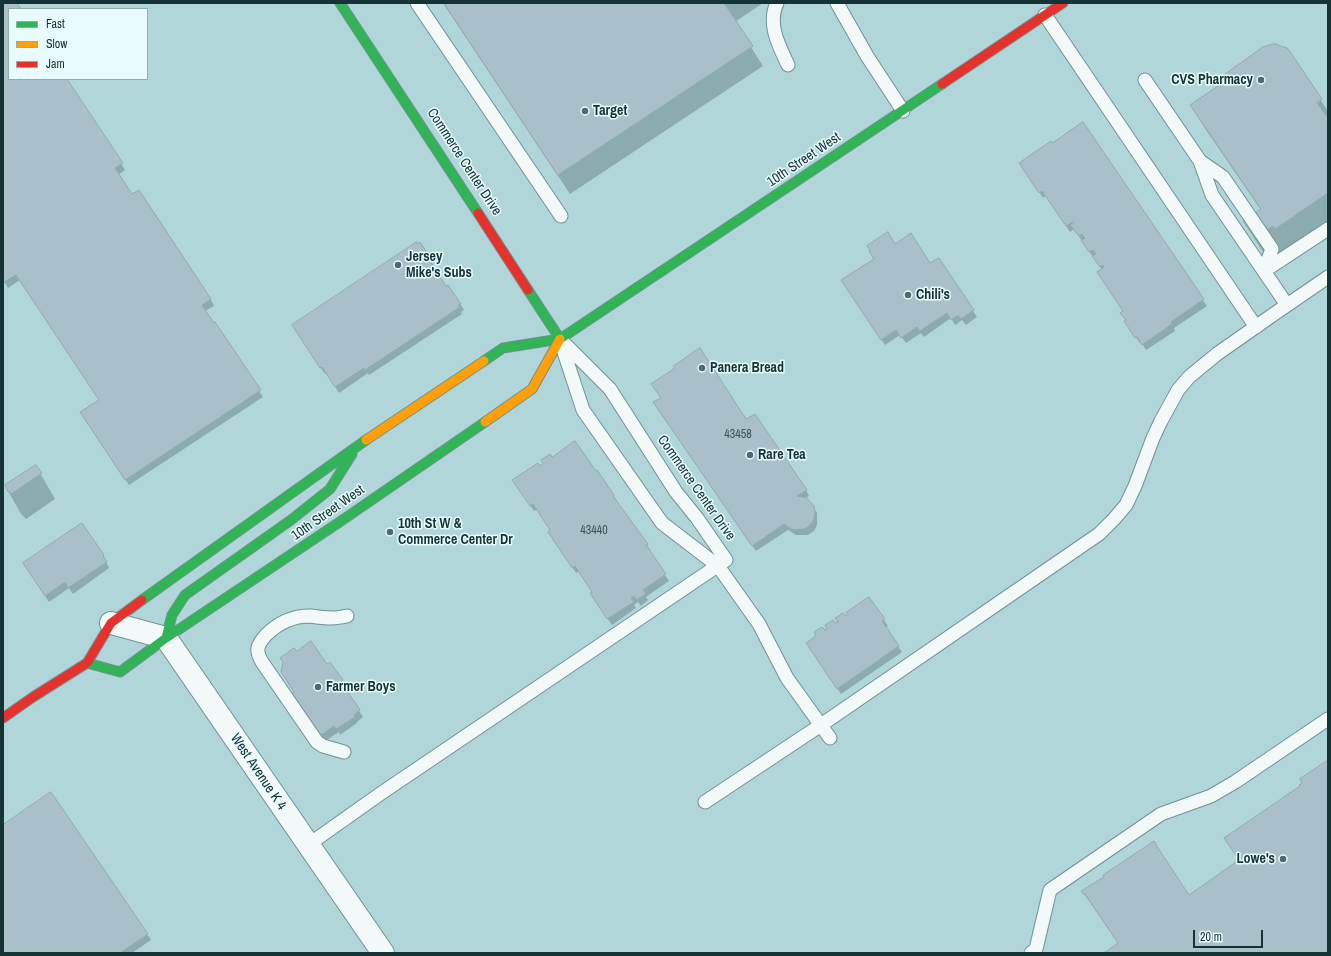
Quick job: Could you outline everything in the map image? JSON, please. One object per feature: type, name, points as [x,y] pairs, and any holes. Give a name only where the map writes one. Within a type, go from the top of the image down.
[{"type":"main road","name":"Commerce Center Drive","points":[[340,3],[560,339]]},
{"type":"main road","name":"10th Street West","points":[[3,718],[87,663],[111,623],[188,566],[358,445],[503,348],[560,339],[1063,3]]},
{"type":"main road","name":"10th Street West","points":[[87,663],[120,672],[166,638],[344,520],[532,389],[560,339]]},
{"type":"main road","points":[[166,638],[172,615],[185,595],[291,520],[330,489],[358,445]]},
{"type":"street","points":[[111,623],[166,638]]},
{"type":"street","name":"West Avenue K 4","points":[[166,638],[383,953]]},
{"type":"lane","points":[[417,3],[560,216]]},
{"type":"lane","points":[[777,3],[774,12],[774,26],[780,47],[788,65]]},
{"type":"lane","points":[[837,3],[867,56],[903,111]]},
{"type":"lane","points":[[1045,15],[1256,327]]},
{"type":"lane","points":[[1145,80],[1200,161],[1212,195],[1287,305]]},
{"type":"lane","points":[[1200,161],[1223,178],[1272,249],[1264,272]]},
{"type":"lane","points":[[1264,272],[1328,228]]},
{"type":"lane","points":[[705,802],[821,725],[1099,534],[1126,505],[1137,482],[1153,438],[1161,421],[1178,390],[1189,377],[1207,362],[1328,277]]},
{"type":"lane","name":"Commerce Center Drive","points":[[560,339],[610,389],[676,492],[698,518],[726,560],[718,566],[662,523],[584,410],[560,339]]},
{"type":"lane","points":[[308,845],[380,794],[718,566],[759,624],[787,678],[830,738]]},
{"type":"lane","points":[[344,752],[323,746],[317,742],[262,662],[259,657],[258,647],[260,642],[271,631],[293,618],[309,616],[332,618],[347,616]]},
{"type":"lane","points":[[1031,953],[1036,949],[1050,890],[1161,814],[1217,793],[1328,719]]},
{"type":"building","points":[[3,3],[17,3],[20,8],[8,8],[8,80],[68,80],[123,163],[115,168],[132,194],[139,190],[211,299],[202,305],[261,390],[125,480],[80,412],[99,400],[16,275],[4,282]]},
{"type":"building","name":"Target","points":[[444,3],[724,3],[753,46],[558,175]]},
{"type":"building","name":"CVS Pharmacy","points":[[1275,44],[1287,48],[1322,99],[1317,103],[1328,118],[1328,193],[1275,229],[1273,226],[1255,238],[1243,221],[1261,209],[1190,105],[1221,84],[1218,79],[1263,47]]},
{"type":"building","points":[[1083,122],[1204,299],[1142,345],[1137,337],[1135,338],[1124,321],[1126,320],[1120,313],[1123,311],[1097,272],[1104,267],[1103,265],[1100,267],[1092,256],[1096,254],[1093,250],[1089,252],[1081,240],[1085,238],[1082,234],[1079,236],[1070,225],[1074,222],[1066,226],[1042,191],[1039,193],[1019,163],[1051,141],[1052,143]]},
{"type":"building","name":"Chili's","points":[[888,232],[895,244],[911,233],[930,263],[939,258],[974,310],[961,319],[958,315],[951,320],[947,313],[920,331],[917,327],[901,338],[896,330],[881,340],[841,280],[874,259],[867,246]]},
{"type":"building","points":[[417,242],[418,244],[420,242],[433,262],[431,263],[446,286],[448,285],[461,304],[458,305],[460,307],[365,370],[364,368],[335,387],[322,367],[320,368],[292,325]]},
{"type":"building","points":[[700,348],[746,419],[755,414],[807,490],[797,496],[807,498],[814,506],[814,519],[805,529],[791,529],[784,524],[752,546],[653,402],[661,398],[651,384],[675,368],[674,366]]},
{"type":"building","points":[[575,441],[648,544],[646,545],[666,574],[643,590],[646,594],[636,600],[634,596],[631,598],[634,602],[607,619],[575,566],[572,568],[548,532],[550,530],[533,504],[530,506],[512,480],[538,463],[540,466],[543,463],[541,460],[550,454],[552,457]]},
{"type":"building","points":[[36,465],[42,473],[11,494],[9,491],[8,492],[5,485]]},
{"type":"building","points":[[82,523],[104,555],[103,556],[107,562],[68,588],[65,582],[45,596],[23,563]]},
{"type":"building","points":[[869,597],[885,619],[882,621],[899,646],[837,689],[806,643],[816,636],[814,632],[822,627],[825,630],[827,629],[825,625],[833,620],[835,623],[838,622],[835,618],[843,613],[845,616],[847,615],[846,613]]},
{"type":"building","name":"Farmer Boys","points":[[311,641],[327,664],[330,662],[343,680],[341,682],[360,710],[354,715],[355,717],[336,729],[334,726],[321,735],[302,708],[299,711],[289,695],[294,692],[281,672],[283,662],[280,658],[294,648],[297,651]]},
{"type":"building","name":"Lowe's","points":[[1327,761],[1328,953],[1108,953],[1107,951],[1118,943],[1085,894],[1084,895],[1081,891],[1104,877],[1103,875],[1154,841],[1189,895],[1239,860],[1224,838],[1300,786],[1299,785],[1302,783],[1300,779]]},
{"type":"building","points":[[51,792],[148,934],[120,953],[3,953],[3,825]]},
{"type":"traffic: fast","points":[[340,3],[478,213]]},
{"type":"traffic: fast","points":[[484,361],[503,348],[560,339],[942,84]]},
{"type":"traffic: fast","points":[[528,290],[560,339]]},
{"type":"traffic: fast","points":[[87,663],[120,672],[166,638],[344,519],[485,422]]},
{"type":"traffic: fast","points":[[142,600],[366,440]]},
{"type":"traffic: fast","points":[[166,638],[172,615],[185,595],[291,520],[330,489],[352,454]]},
{"type":"traffic: slow","points":[[485,422],[532,389],[560,339]]},
{"type":"traffic: slow","points":[[366,440],[484,361]]},
{"type":"traffic: jam","points":[[942,84],[1063,3]]},
{"type":"traffic: jam","points":[[478,213],[528,290]]},
{"type":"traffic: jam","points":[[3,718],[87,663],[111,623],[142,600]]},
{"type":"place","name":"CVS Pharmacy","points":[[1261,80]]},
{"type":"place","name":"Target","points":[[585,111]]},
{"type":"place","name":"Jersey Mike's Subs","points":[[398,265]]},
{"type":"place","name":"Chili's","points":[[908,295]]},
{"type":"place","name":"Panera Bread","points":[[702,368]]},
{"type":"place","name":"Rare Tea","points":[[750,455]]},
{"type":"place","name":"10th St W & Commerce Center Dr","points":[[390,532]]},
{"type":"place","name":"Farmer Boys","points":[[318,687]]},
{"type":"place","name":"Lowe's","points":[[1283,859]]}]
